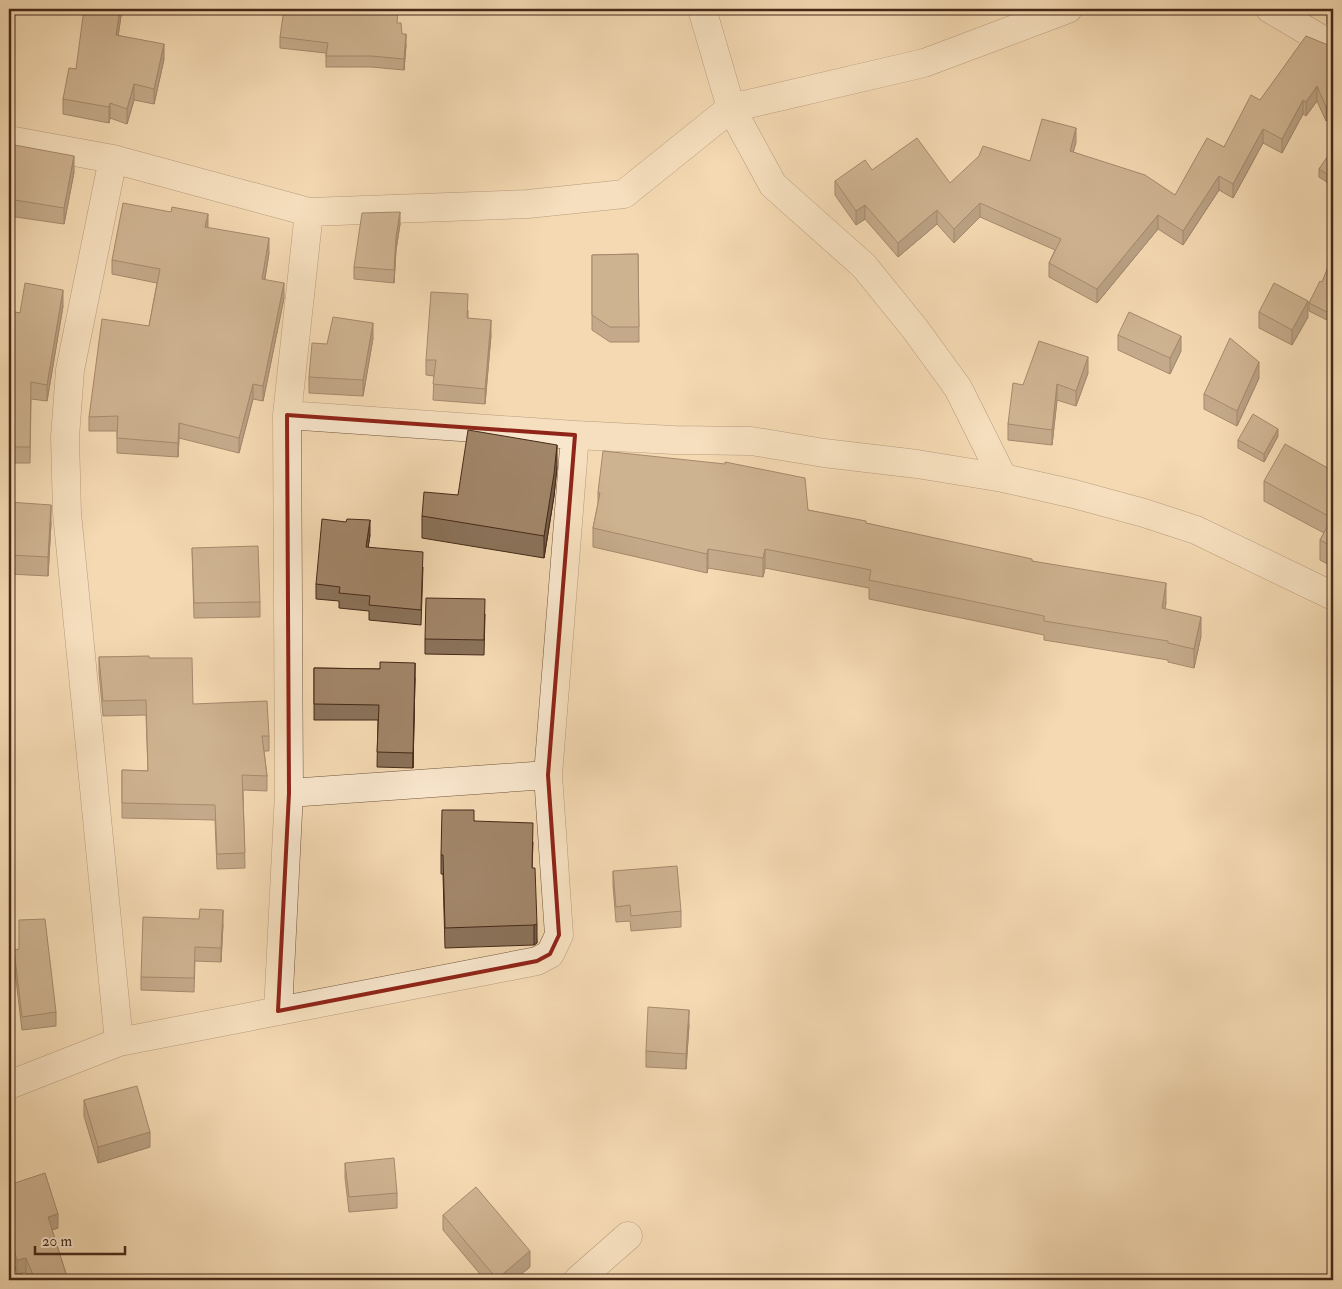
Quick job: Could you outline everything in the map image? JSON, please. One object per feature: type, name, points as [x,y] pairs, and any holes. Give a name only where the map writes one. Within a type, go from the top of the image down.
[{"type":"street","points":[[702,9],[732,108],[773,185],[864,266],[914,328],[958,388],[1004,478]]},
{"type":"street","points":[[9,140],[113,159],[309,212],[528,204],[624,194],[732,108],[924,63],[1068,9]]},
{"type":"street","points":[[1270,9],[1333,46]]},
{"type":"street","points":[[113,159],[70,370],[65,438],[68,523],[119,1042]]},
{"type":"street","points":[[278,1011],[289,793],[287,415],[309,212]]},
{"type":"street","points":[[287,415],[576,435],[674,440],[751,441],[1004,478],[1135,510],[1196,530],[1333,596]]},
{"type":"street","points":[[9,1085],[119,1042],[537,961],[550,954],[559,935],[548,775],[576,435]]},
{"type":"street","points":[[289,793],[548,775]]},
{"type":"street","points":[[578,1280],[628,1236]]},
{"type":"highlighted area","points":[[287,415],[575,435],[548,775],[559,935],[550,954],[537,961],[278,1011],[289,793]]},
{"type":"building","points":[[84,9],[120,9],[116,35],[164,44],[154,89],[134,84],[127,109],[110,103],[109,107],[63,99],[69,68],[76,69]]},
{"type":"building","points":[[284,9],[398,9],[397,23],[401,23],[402,34],[406,34],[404,59],[371,56],[326,56],[328,43],[280,37]]},
{"type":"building","points":[[1333,9],[1333,14],[1327,10]]},
{"type":"building","points":[[1306,36],[1333,47],[1333,104],[1326,107],[1317,86],[1306,102],[1303,100],[1282,139],[1263,129],[1233,184],[1219,176],[1183,231],[1158,215],[1097,289],[1049,263],[1061,239],[980,203],[954,229],[937,210],[898,243],[865,205],[856,211],[835,181],[865,160],[872,170],[917,138],[950,183],[979,156],[983,146],[1030,161],[1042,119],[1076,128],[1070,151],[1145,175],[1175,195],[1207,138],[1224,147],[1251,95],[1260,100]]},
{"type":"building","points":[[9,144],[74,156],[64,208],[9,199]]},
{"type":"building","points":[[1333,150],[1333,178],[1319,169]]},
{"type":"building","points":[[123,203],[171,212],[172,207],[208,214],[205,227],[269,238],[262,279],[284,283],[263,386],[253,384],[239,438],[179,423],[178,443],[117,438],[118,416],[89,417],[102,319],[149,326],[160,269],[112,260]]},
{"type":"building","points":[[400,212],[394,270],[354,267],[362,213]]},
{"type":"building","points":[[638,254],[639,327],[610,327],[592,315],[592,255]]},
{"type":"building","points":[[1332,257],[1333,315],[1309,303],[1320,281],[1322,282]]},
{"type":"building","points":[[25,283],[63,290],[47,385],[31,382],[30,447],[9,447],[9,311],[20,313]]},
{"type":"building","points":[[1274,283],[1308,301],[1292,330],[1259,312]]},
{"type":"building","points":[[431,292],[468,294],[467,318],[491,320],[485,389],[433,384],[436,360],[426,360]]},
{"type":"building","points":[[1129,312],[1181,336],[1170,358],[1118,335]]},
{"type":"building","points":[[333,317],[373,323],[363,380],[309,377],[312,343],[327,344]]},
{"type":"building","points":[[1230,338],[1259,362],[1237,411],[1204,394]]},
{"type":"building","points":[[1039,341],[1088,357],[1076,391],[1057,384],[1052,430],[1008,424],[1013,383],[1023,385]]},
{"type":"building","points":[[1253,414],[1278,429],[1264,454],[1238,440]]},
{"type":"building","points":[[468,430],[557,445],[544,536],[422,516],[424,492],[458,495]]},
{"type":"building","points":[[1285,444],[1333,471],[1333,547],[1320,540],[1332,518],[1264,481]]},
{"type":"building","points":[[603,451],[725,464],[725,462],[805,478],[808,510],[866,521],[866,523],[1032,559],[1032,561],[1166,583],[1162,608],[1201,617],[1194,649],[1168,643],[1168,641],[1044,621],[1044,616],[869,580],[871,570],[765,549],[763,558],[708,549],[707,554],[593,528],[600,493],[598,492]]},
{"type":"building","points":[[9,502],[51,505],[48,557],[9,555]]},
{"type":"building","points":[[322,519],[346,522],[347,519],[370,520],[366,547],[423,552],[421,610],[369,605],[370,596],[339,593],[340,587],[316,584]]},
{"type":"building","points":[[258,546],[260,602],[194,603],[192,548]]},
{"type":"building","points":[[426,598],[485,599],[484,640],[425,639]]},
{"type":"building","points":[[149,656],[149,658],[192,658],[193,704],[267,701],[269,736],[262,736],[267,776],[242,775],[245,853],[217,854],[215,805],[122,803],[122,770],[148,771],[146,700],[103,701],[99,657]]},
{"type":"building","points":[[380,662],[415,663],[413,753],[377,752],[379,705],[314,704],[314,668],[380,669]]},
{"type":"building","points":[[442,810],[474,810],[474,821],[533,823],[532,868],[535,868],[537,924],[445,928],[443,855],[441,855]]},
{"type":"building","points":[[677,866],[681,911],[631,916],[630,905],[616,907],[613,871]]},
{"type":"building","points":[[200,909],[223,910],[221,948],[195,947],[194,978],[141,977],[143,917],[199,919]]},
{"type":"building","points":[[45,919],[56,1012],[22,1017],[14,950],[19,949],[19,920]]},
{"type":"building","points":[[648,1007],[689,1010],[686,1054],[646,1051]]},
{"type":"building","points":[[137,1086],[150,1132],[98,1147],[84,1100]]},
{"type":"building","points":[[394,1158],[397,1193],[349,1197],[345,1163]]},
{"type":"building","points":[[45,1173],[58,1214],[48,1217],[68,1280],[35,1280],[26,1258],[17,1260],[9,1234],[9,1185]]},
{"type":"building","points":[[476,1187],[530,1251],[497,1279],[443,1215]]}]
